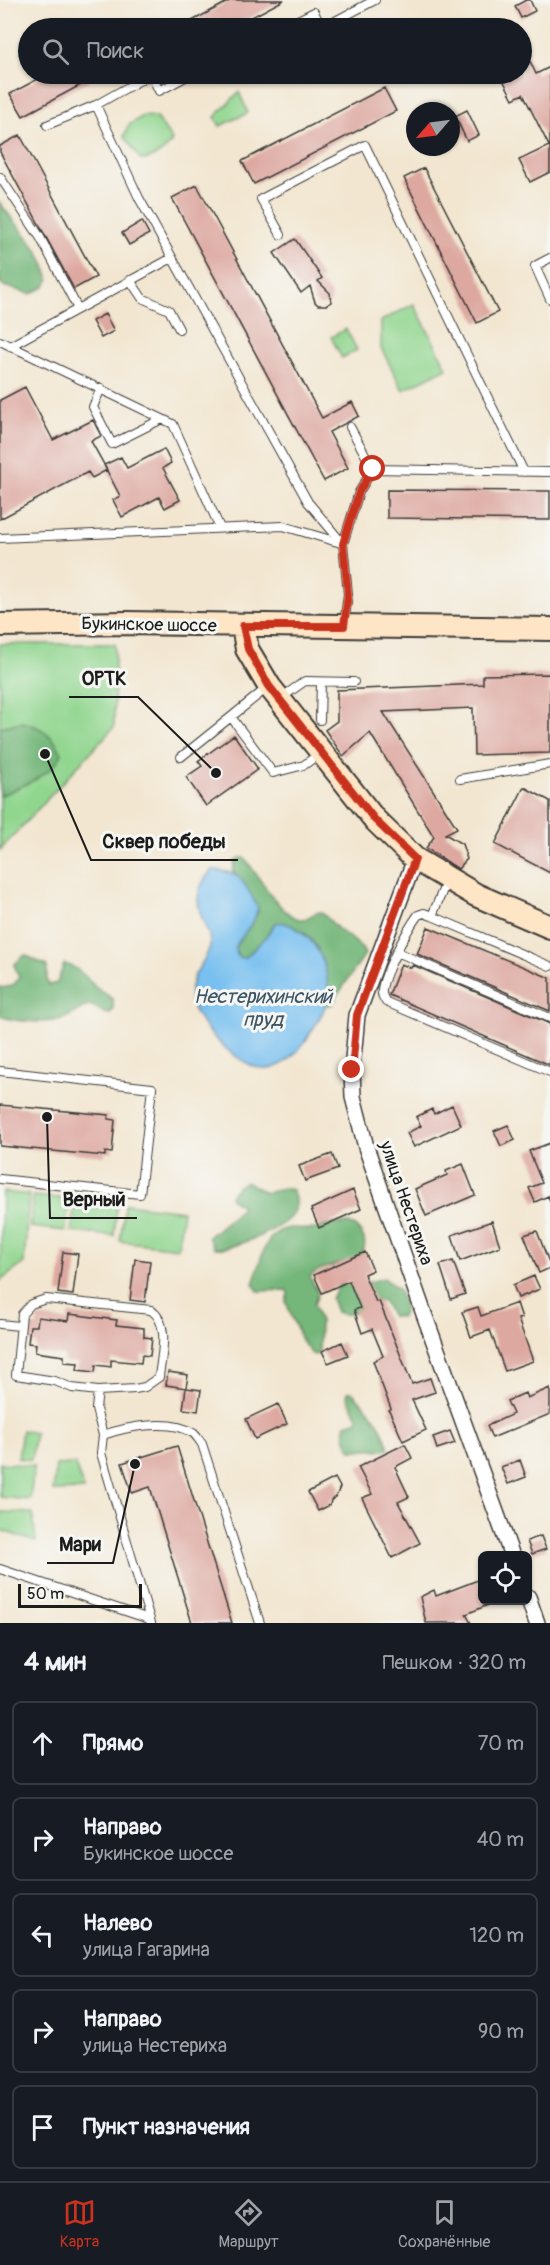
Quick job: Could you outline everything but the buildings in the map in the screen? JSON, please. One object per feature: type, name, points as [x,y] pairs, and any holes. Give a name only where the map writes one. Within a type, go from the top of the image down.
[{"type":"main road","name":"Букинское шоссе","points":[[0,625],[126,624],[550,629]]},
{"type":"main road","points":[[243,626],[248,649],[274,692],[375,820],[415,859],[476,896],[550,927]]},
{"type":"street","name":"улица Нестериха","points":[[415,859],[357,1015],[352,1097],[366,1147],[408,1269],[510,1551]]},
{"type":"street","points":[[531,1605],[537,1623]]},
{"type":"lane","points":[[341,18],[375,0]]},
{"type":"lane","points":[[302,18],[314,12],[317,18]]},
{"type":"lane","points":[[47,125],[96,105],[133,84]]},
{"type":"lane","points":[[156,84],[159,91],[172,84]]},
{"type":"lane","points":[[96,105],[140,198],[172,258],[308,502],[343,544]]},
{"type":"lane","points":[[281,235],[261,199],[365,145],[524,472]]},
{"type":"lane","points":[[0,177],[40,237],[78,309]]},
{"type":"lane","points":[[10,346],[172,258]]},
{"type":"lane","points":[[550,258],[535,266],[550,299]]},
{"type":"lane","points":[[130,280],[142,298],[169,310],[179,329]]},
{"type":"lane","points":[[0,341],[173,424],[220,528]]},
{"type":"lane","points":[[101,388],[93,407],[112,444],[162,419]]},
{"type":"lane","points":[[350,427],[373,469]]},
{"type":"lane","points":[[373,469],[550,472]]},
{"type":"lane","points":[[344,626],[348,594],[343,544],[359,492],[373,469]]},
{"type":"lane","points":[[0,538],[283,526],[343,544]]},
{"type":"lane","points":[[181,758],[231,717],[274,692],[305,681],[354,682]]},
{"type":"lane","points":[[320,720],[321,682]]},
{"type":"lane","points":[[231,717],[273,772],[304,765],[322,752]]},
{"type":"lane","points":[[460,779],[550,764]]},
{"type":"lane","points":[[432,916],[448,878]]},
{"type":"lane","points":[[550,966],[424,913],[418,915],[397,952],[382,988],[382,996],[386,1002],[550,1072]]},
{"type":"lane","points":[[397,952],[550,1018]]},
{"type":"lane","points":[[0,1071],[152,1088],[140,1194],[0,1179]]},
{"type":"lane","points":[[46,1299],[151,1310],[157,1314],[164,1328],[159,1377],[153,1383],[135,1389],[98,1390],[72,1388],[55,1381],[16,1375],[20,1326],[22,1314],[26,1308],[46,1299]]},
{"type":"lane","points":[[0,1324],[20,1326]]},
{"type":"lane","points":[[98,1390],[96,1409],[103,1435],[101,1453],[150,1621]]},
{"type":"lane","points":[[103,1435],[142,1425],[180,1427],[194,1433],[202,1444],[260,1623]]},
{"type":"lane","points":[[0,1569],[150,1621]]},
{"type":"green space","points":[[239,92],[248,113],[220,126],[215,117]]},
{"type":"green space","points":[[143,116],[156,117],[172,140],[159,154],[141,160],[124,136],[129,125]]},
{"type":"green space","points":[[0,203],[36,248],[46,268],[49,280],[45,287],[30,294],[4,286],[0,282]]},
{"type":"green space","points":[[414,304],[447,368],[403,390],[381,348],[381,321]]},
{"type":"green space","points":[[346,329],[357,350],[342,358],[331,337]]},
{"type":"green space","points":[[0,644],[115,644],[114,727],[0,850]]},
{"type":"green space","points":[[21,722],[46,732],[62,754],[44,774],[0,796],[0,727]]},
{"type":"green space","points":[[239,858],[247,861],[272,896],[288,913],[303,919],[321,912],[363,950],[365,954],[331,1005],[326,1004],[325,973],[318,950],[308,936],[297,929],[286,924],[275,923],[265,938],[246,957],[238,956],[235,948],[258,912],[240,878],[233,872],[235,861]]},
{"type":"green space","points":[[25,955],[47,966],[49,985],[57,983],[64,964],[74,967],[113,1000],[113,1010],[107,1014],[88,1005],[65,1018],[39,1022],[0,1016],[0,987],[9,987],[16,982],[19,977],[14,965]]},
{"type":"green space","points":[[247,1182],[266,1193],[283,1188],[292,1190],[295,1210],[280,1225],[257,1237],[232,1246],[214,1248],[208,1237],[241,1209],[230,1195],[239,1185]]},
{"type":"green space","points":[[2,1192],[29,1195],[24,1263],[0,1281]]},
{"type":"green space","points":[[33,1196],[69,1199],[66,1231],[30,1227]]},
{"type":"green space","points":[[75,1200],[117,1204],[114,1236],[71,1232]]},
{"type":"green space","points":[[125,1204],[183,1211],[178,1248],[120,1241]]},
{"type":"green space","points":[[348,1223],[358,1229],[364,1239],[364,1248],[360,1254],[353,1259],[324,1268],[310,1277],[318,1293],[314,1305],[320,1321],[319,1351],[316,1355],[312,1354],[301,1340],[286,1302],[287,1290],[258,1291],[253,1284],[261,1257],[269,1240],[275,1234],[293,1228],[318,1229]]},
{"type":"green space","points":[[384,1278],[399,1290],[405,1309],[401,1317],[392,1316],[383,1301],[369,1302],[350,1314],[336,1312],[331,1298],[340,1285],[363,1284]]},
{"type":"green space","points":[[348,1392],[352,1392],[375,1418],[389,1449],[351,1450],[345,1427],[346,1424],[356,1421],[358,1417],[347,1397]]},
{"type":"green space","points":[[22,1430],[35,1433],[31,1460],[18,1458]]},
{"type":"green space","points":[[0,1463],[34,1466],[30,1500],[0,1497]]},
{"type":"green space","points":[[75,1464],[84,1490],[53,1491],[56,1465]]},
{"type":"green space","points":[[0,1512],[33,1513],[36,1542],[0,1530]]},
{"type":"water","name":"Нестерихинский пруд","points":[[212,870],[230,873],[241,880],[258,908],[254,920],[235,948],[238,956],[246,957],[265,938],[275,923],[283,923],[297,929],[311,941],[321,957],[327,975],[328,994],[322,1013],[299,1050],[290,1059],[273,1068],[257,1068],[232,1053],[198,1018],[192,1005],[190,995],[193,979],[206,957],[210,943],[198,904],[199,890]]},
{"type":"place","name":"Сквер победы","points":[[45,754]]},
{"type":"place","name":"ОРТК","points":[[216,773]]},
{"type":"place","name":"Верный","points":[[47,1117]]},
{"type":"place","name":"Мари","points":[[135,1464]]},
{"type":"route","points":[[352,1070],[357,1015],[415,859],[375,820],[269,686],[248,649],[243,626],[344,626],[348,594],[343,544],[359,492],[373,469]]}]
